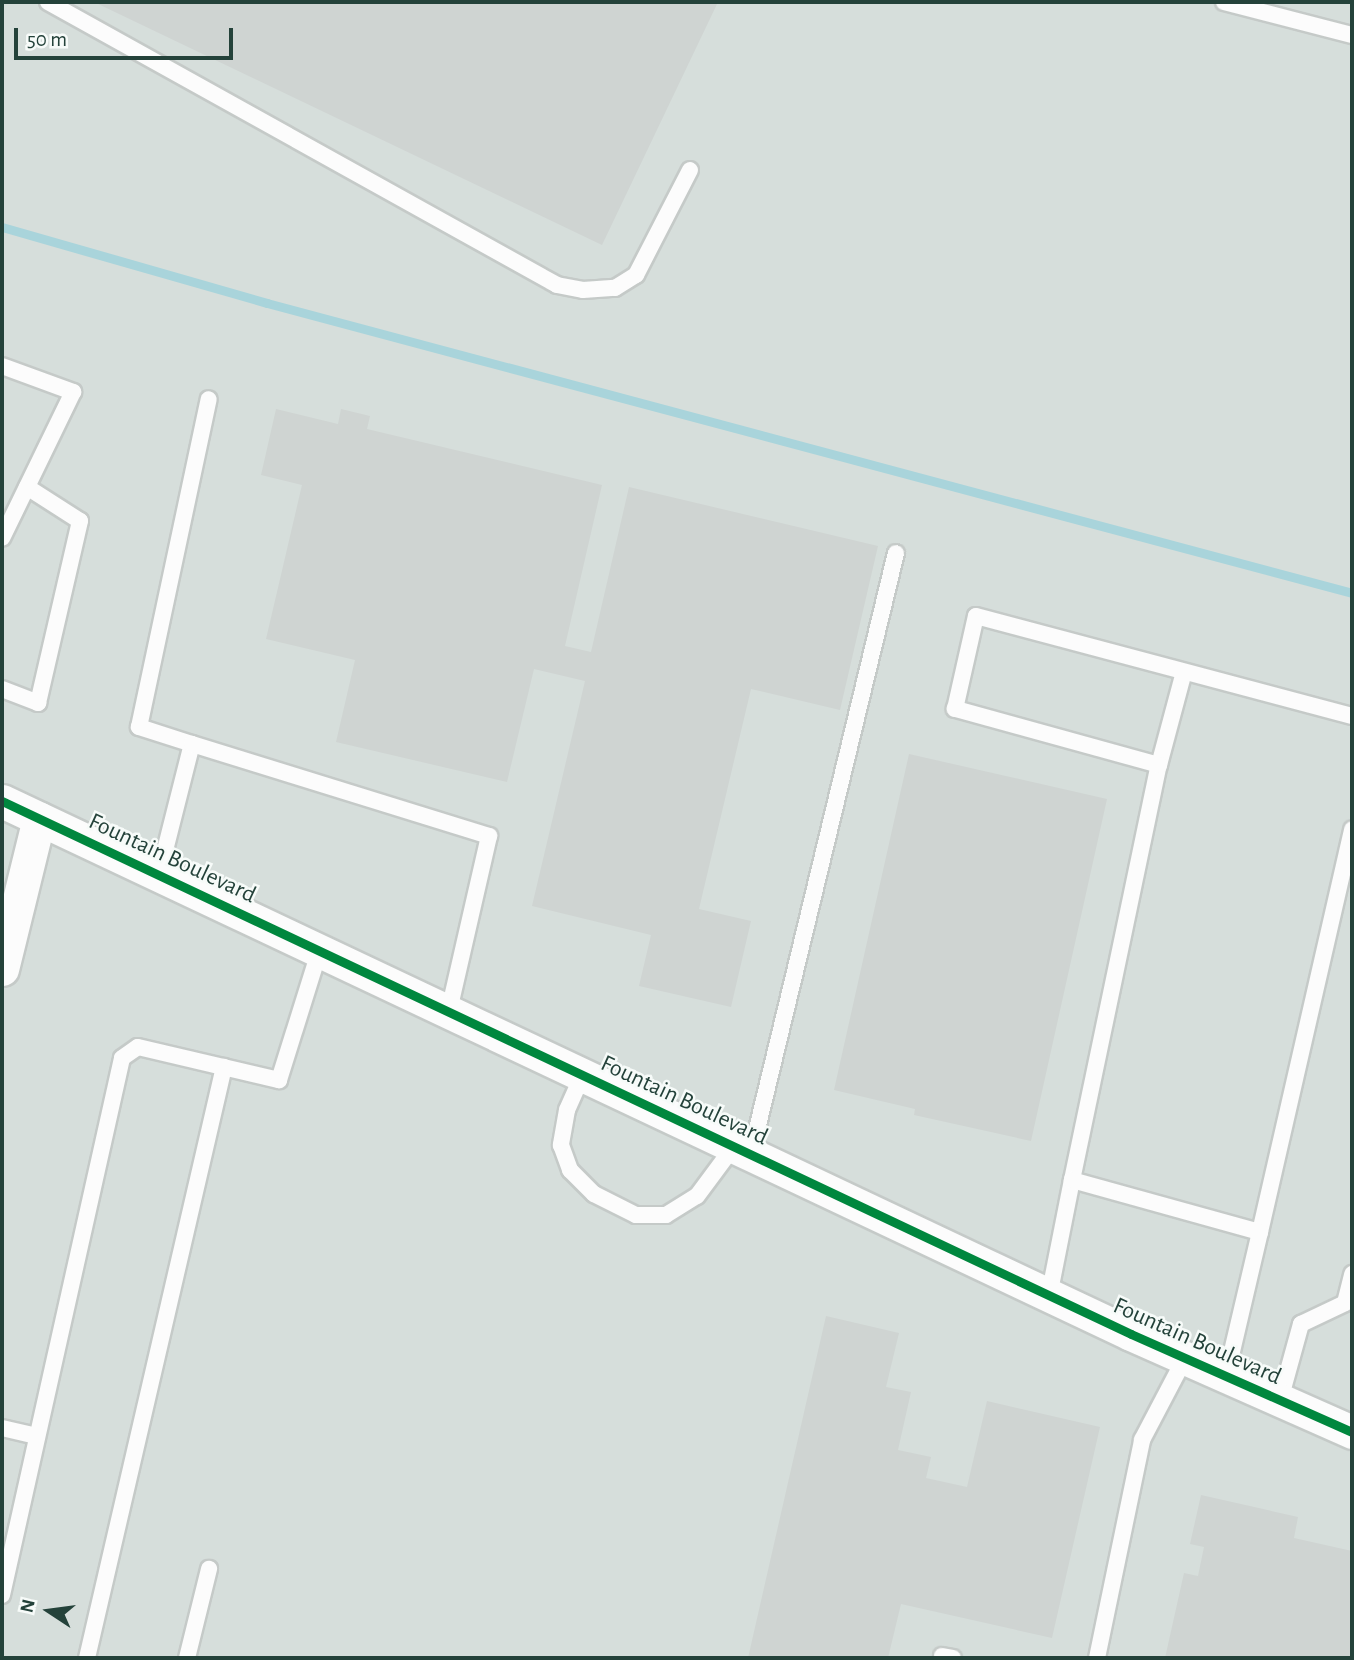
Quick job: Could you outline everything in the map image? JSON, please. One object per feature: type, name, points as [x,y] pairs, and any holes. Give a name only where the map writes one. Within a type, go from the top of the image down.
[{"type":"street","name":"Fountain Boulevard","points":[[2,801],[320,949],[1049,1296],[1352,1432]]},
{"type":"street","points":[[2,969],[39,818]]},
{"type":"lane","points":[[48,2],[557,285],[583,290],[615,289],[636,275],[690,170]]},
{"type":"lane","points":[[1224,2],[1352,35]]},
{"type":"lane","points":[[2,366],[73,392],[2,538]]},
{"type":"lane","points":[[209,399],[139,727],[489,836],[449,1011]]},
{"type":"lane","points":[[2,689],[38,703],[80,521],[27,487]]},
{"type":"lane","points":[[583,1074],[567,1110],[561,1145],[570,1170],[594,1194],[636,1214],[666,1215],[697,1196],[742,1150],[896,552]]},
{"type":"lane","points":[[1159,765],[955,709],[976,616],[1352,716]]},
{"type":"lane","points":[[1049,1296],[1159,765],[1184,671]]},
{"type":"lane","points":[[159,874],[192,744]]},
{"type":"lane","points":[[1226,1377],[1352,829]]},
{"type":"lane","points":[[2,1595],[122,1058],[138,1047],[279,1080],[320,949]]},
{"type":"lane","points":[[87,1658],[224,1067]]},
{"type":"lane","points":[[1072,1180],[1260,1232]]},
{"type":"lane","points":[[1280,1400],[1301,1324],[1345,1303],[1352,1274]]},
{"type":"lane","points":[[1097,1658],[1142,1440],[1185,1358]]},
{"type":"lane","points":[[2,1428],[37,1436]]},
{"type":"lane","points":[[187,1658],[209,1569]]},
{"type":"shaded area","points":[[2,2],[1352,2],[1352,1658],[2,1658]]},
{"type":"building","points":[[94,2],[718,2],[602,245]]},
{"type":"building","points":[[276,409],[338,424],[341,409],[370,416],[367,429],[602,485],[565,646],[591,652],[629,487],[878,546],[840,710],[751,689],[699,909],[751,921],[731,1007],[639,986],[651,935],[532,906],[585,681],[534,669],[507,782],[336,742],[355,660],[266,639],[302,485],[261,475]]},
{"type":"building","points":[[909,754],[1107,799],[1031,1141],[914,1115],[915,1109],[834,1090]]},
{"type":"building","points":[[826,1316],[899,1333],[886,1387],[911,1392],[898,1450],[931,1457],[926,1478],[967,1487],[987,1401],[1100,1427],[1052,1638],[901,1604],[888,1658],[748,1658]]},
{"type":"building","points":[[1201,1495],[1298,1517],[1294,1538],[1352,1551],[1352,1658],[1165,1658],[1184,1573],[1198,1576],[1204,1547],[1190,1544]]},
{"type":"waterway","points":[[2,227],[267,303],[1352,593]]},
{"type":"cycle path","points":[[2,801],[1131,1334],[1352,1432]]}]
